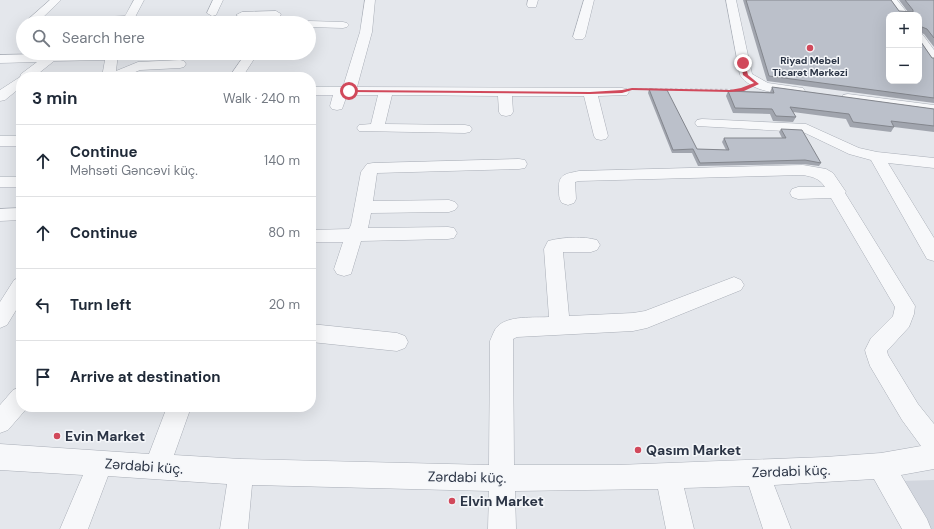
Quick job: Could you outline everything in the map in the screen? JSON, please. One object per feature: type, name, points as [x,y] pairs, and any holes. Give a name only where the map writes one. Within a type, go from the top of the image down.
[{"type":"street","points":[[38,16],[56,0]]},
{"type":"street","points":[[130,16],[139,0]]},
{"type":"street","points":[[212,13],[218,0]]},
{"type":"street","points":[[337,106],[345,91],[366,32],[370,0]]},
{"type":"street","points":[[579,37],[589,0]]},
{"type":"street","points":[[731,0],[746,75],[757,84],[767,87],[812,93]]},
{"type":"street","points":[[892,0],[901,12]]},
{"type":"street","points":[[242,15],[276,15]]},
{"type":"street","points":[[316,24],[343,25]]},
{"type":"street","points":[[922,41],[934,59]]},
{"type":"street","points":[[0,59],[16,59]]},
{"type":"street","points":[[32,72],[47,60]]},
{"type":"street","points":[[110,72],[111,60]]},
{"type":"street","points":[[239,72],[247,60]]},
{"type":"street","points":[[124,72],[138,66],[180,64]]},
{"type":"street","points":[[0,97],[16,85]]},
{"type":"street","points":[[316,91],[622,92]]},
{"type":"street","points":[[386,91],[371,128],[465,129]]},
{"type":"street","points":[[506,92],[506,112]]},
{"type":"street","points":[[590,93],[601,136]]},
{"type":"street","points":[[835,96],[934,108]]},
{"type":"street","points":[[702,123],[806,128],[854,151],[877,157],[934,163]]},
{"type":"street","points":[[0,141],[16,141]]},
{"type":"street","points":[[877,157],[934,254]]},
{"type":"street","points":[[344,269],[354,235],[360,226],[370,172],[373,168],[519,164]]},
{"type":"street","points":[[568,199],[567,182],[570,178],[601,174],[812,171],[828,177],[904,306],[905,314],[899,324],[880,343],[876,350],[878,359],[910,412],[934,444]]},
{"type":"street","points":[[0,182],[16,182]]},
{"type":"street","points":[[798,193],[838,192]]},
{"type":"street","points":[[364,207],[449,206]]},
{"type":"street","points":[[0,215],[16,214]]},
{"type":"street","points":[[316,236],[448,233]]},
{"type":"street","points":[[560,326],[553,249],[555,246],[560,245],[590,245]]},
{"type":"street","points":[[502,529],[502,341],[505,333],[513,328],[633,322],[647,319],[734,285]]},
{"type":"street","points":[[0,319],[16,293]]},
{"type":"street","points":[[316,334],[397,342]]},
{"type":"street","points":[[0,422],[16,404]]},
{"type":"street","points":[[157,467],[177,412]]},
{"type":"street","name":"Zərdabi küç.","points":[[0,456],[241,472],[503,478],[668,477],[881,466],[934,456]]},
{"type":"street","points":[[74,529],[101,463]]},
{"type":"street","points":[[881,466],[917,529]]},
{"type":"street","points":[[234,529],[241,472]]},
{"type":"street","points":[[757,472],[776,529]]},
{"type":"street","points":[[668,477],[680,529]]},
{"type":"path","points":[[622,92],[632,89],[730,91],[742,90],[757,84]]},
{"type":"shaded area","points":[[934,480],[934,529],[928,529],[901,481]]},
{"type":"building","name":"Riyad Mebel Ticarət Mərkəzi","points":[[746,0],[891,0],[899,11],[913,12],[886,12],[886,84],[922,84],[922,43],[932,58],[934,58],[934,98],[769,76]]},
{"type":"building","name":"Riyad Mebel Ticarət Mərkəzi","points":[[905,0],[934,0],[934,38],[927,29],[922,27],[922,12],[913,12]]},
{"type":"building","points":[[772,87],[934,109],[934,126],[891,121],[894,127],[853,122],[849,114],[790,107],[796,117],[776,116],[772,109],[735,108],[728,91],[774,93]]},
{"type":"building","points":[[649,89],[667,90],[697,149],[729,150],[724,138],[786,138],[781,129],[802,130],[821,163],[805,160],[700,163],[693,149],[673,150]]},
{"type":"place","name":"Riyad Mebel Ticarət Mərkəzi","points":[[810,48]]},
{"type":"place","name":"Evin Market","points":[[57,436]]},
{"type":"place","name":"Qasım Market","points":[[638,450]]},
{"type":"place","name":"Elvin Market","points":[[452,501]]},
{"type":"route","points":[[349,91],[590,93],[622,92],[632,89],[730,91],[742,90],[757,84],[750,80],[746,75],[743,63]]}]
